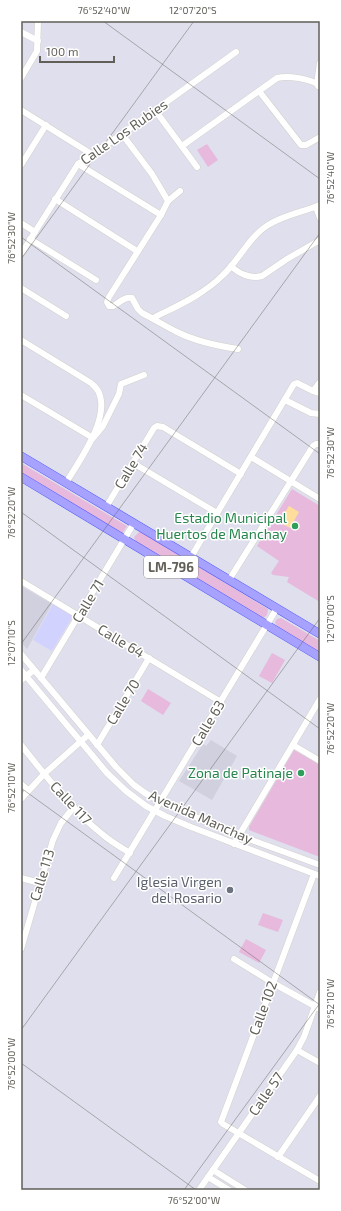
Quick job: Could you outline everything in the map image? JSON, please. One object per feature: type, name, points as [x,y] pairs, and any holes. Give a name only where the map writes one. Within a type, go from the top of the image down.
[{"type":"main road","name":"LM-796","points":[[21,456],[320,634]]},
{"type":"main road","name":"LM-796","points":[[21,477],[320,657]]},
{"type":"street","points":[[21,78],[36,54],[38,42],[38,21]]},
{"type":"street","points":[[21,32],[38,42]]},
{"type":"street","name":"Calle Los Rubies","points":[[21,254],[78,164],[93,155],[236,52]]},
{"type":"street","points":[[182,146],[259,90],[281,77],[303,80],[319,86],[320,63]]},
{"type":"street","points":[[259,90],[301,145],[306,145],[320,137]]},
{"type":"street","points":[[21,110],[93,155]]},
{"type":"street","points":[[155,110],[197,167]]},
{"type":"street","points":[[21,165],[46,125]]},
{"type":"street","points":[[122,134],[152,174],[168,201]]},
{"type":"street","points":[[78,164],[161,215]]},
{"type":"street","points":[[180,191],[168,201],[161,215],[108,297],[107,302],[110,306],[113,306],[124,299],[129,297],[132,298],[142,313],[187,337],[238,349]]},
{"type":"street","points":[[55,199],[137,251]]},
{"type":"street","points":[[153,318],[205,290],[231,266],[255,237],[267,226],[290,214],[318,206],[320,218]]},
{"type":"street","points":[[21,223],[35,232]]},
{"type":"street","points":[[30,239],[96,280]]},
{"type":"street","points":[[231,266],[237,272],[244,275],[258,277],[262,276],[287,259],[320,240]]},
{"type":"street","points":[[21,288],[66,316]]},
{"type":"street","points":[[21,340],[91,383],[96,388],[99,393],[102,406],[99,422],[93,438]]},
{"type":"street","points":[[66,483],[93,438],[103,426],[119,394],[121,384],[144,375]]},
{"type":"street","points":[[312,391],[320,382]]},
{"type":"street","points":[[190,557],[296,383],[312,391],[320,393]]},
{"type":"street","points":[[21,395],[93,438]]},
{"type":"street","points":[[285,400],[311,413],[320,414]]},
{"type":"street","name":"Calle 74","points":[[106,507],[154,428],[157,426],[163,427],[241,474]]},
{"type":"street","points":[[230,580],[314,445],[320,444]]},
{"type":"street","points":[[252,456],[320,499]]},
{"type":"street","points":[[133,463],[217,513]]},
{"type":"street","name":"Calle 71","points":[[41,678],[134,523]]},
{"type":"street","name":"Calle 64","points":[[21,581],[221,702]]},
{"type":"street","name":"Calle 63","points":[[114,878],[277,608]]},
{"type":"street","name":"Avenida Manchay","points":[[21,654],[88,735],[134,785],[161,802],[239,835],[320,865]]},
{"type":"street","name":"Calle 70","points":[[97,745],[149,658]]},
{"type":"street","name":"Avenida Manchay","points":[[21,670],[23,678],[122,788],[155,811],[172,820],[317,875]]},
{"type":"street","points":[[23,678],[34,670]]},
{"type":"street","points":[[234,844],[320,699]]},
{"type":"street","points":[[21,799],[44,774],[88,735]]},
{"type":"street","name":"Calle 117","points":[[21,745],[44,774],[74,807],[103,835],[130,853]]},
{"type":"street","points":[[293,745],[320,761]]},
{"type":"street","points":[[21,784],[28,790]]},
{"type":"street","name":"Calle 113","points":[[21,949],[55,834],[74,807]]},
{"type":"street","name":"Calle 102","points":[[239,1134],[223,1124],[221,1121],[273,983],[317,875]]},
{"type":"street","points":[[21,878],[40,883]]},
{"type":"street","points":[[234,959],[317,1008]]},
{"type":"street","name":"Calle 57","points":[[199,1190],[297,1050],[317,1008],[320,992]]},
{"type":"street","points":[[297,1050],[320,1063]]},
{"type":"street","points":[[278,1156],[320,1096]]},
{"type":"street","points":[[239,1134],[319,1179]]},
{"type":"street","points":[[213,1170],[245,1190]]},
{"type":"street","points":[[208,1177],[229,1190]]},
{"type":"shaded area","points":[[207,144],[218,160],[208,167],[197,150]]},
{"type":"shaded area","points":[[21,463],[127,526],[122,534],[21,474]]},
{"type":"shaded area","name":"Estadio Municipal Huertos de Manchay","points":[[292,489],[320,506],[320,602],[287,582],[289,577],[273,575],[271,573],[279,561],[257,546]]},
{"type":"shaded area","points":[[289,506],[299,512],[290,528],[279,522]]},
{"type":"shaded area","points":[[139,532],[268,609],[267,615],[262,619],[136,542],[134,537]]},
{"type":"shaded area","points":[[21,586],[52,604],[27,649],[21,642]]},
{"type":"shaded area","points":[[53,604],[73,616],[52,651],[33,640]]},
{"type":"shaded area","points":[[281,618],[320,641],[320,653],[277,627],[275,622],[277,619]]},
{"type":"shaded area","points":[[272,653],[285,660],[272,683],[259,676]]},
{"type":"shaded area","points":[[148,689],[171,703],[163,715],[141,701]]},
{"type":"shaded area","points":[[211,740],[237,756],[212,800],[179,781],[203,744],[206,746]]},
{"type":"shaded area","points":[[294,750],[320,765],[320,857],[249,830],[249,827]]},
{"type":"shaded area","points":[[263,913],[283,920],[278,932],[258,925]]},
{"type":"shaded area","points":[[246,939],[266,950],[259,963],[239,952]]},
{"type":"place","name":"Estadio Municipal Huertos de Manchay","points":[[295,526]]},
{"type":"place","name":"Zona de Patinaje","points":[[301,773]]},
{"type":"place","name":"Iglesia Virgen del Rosario","points":[[230,890]]}]
